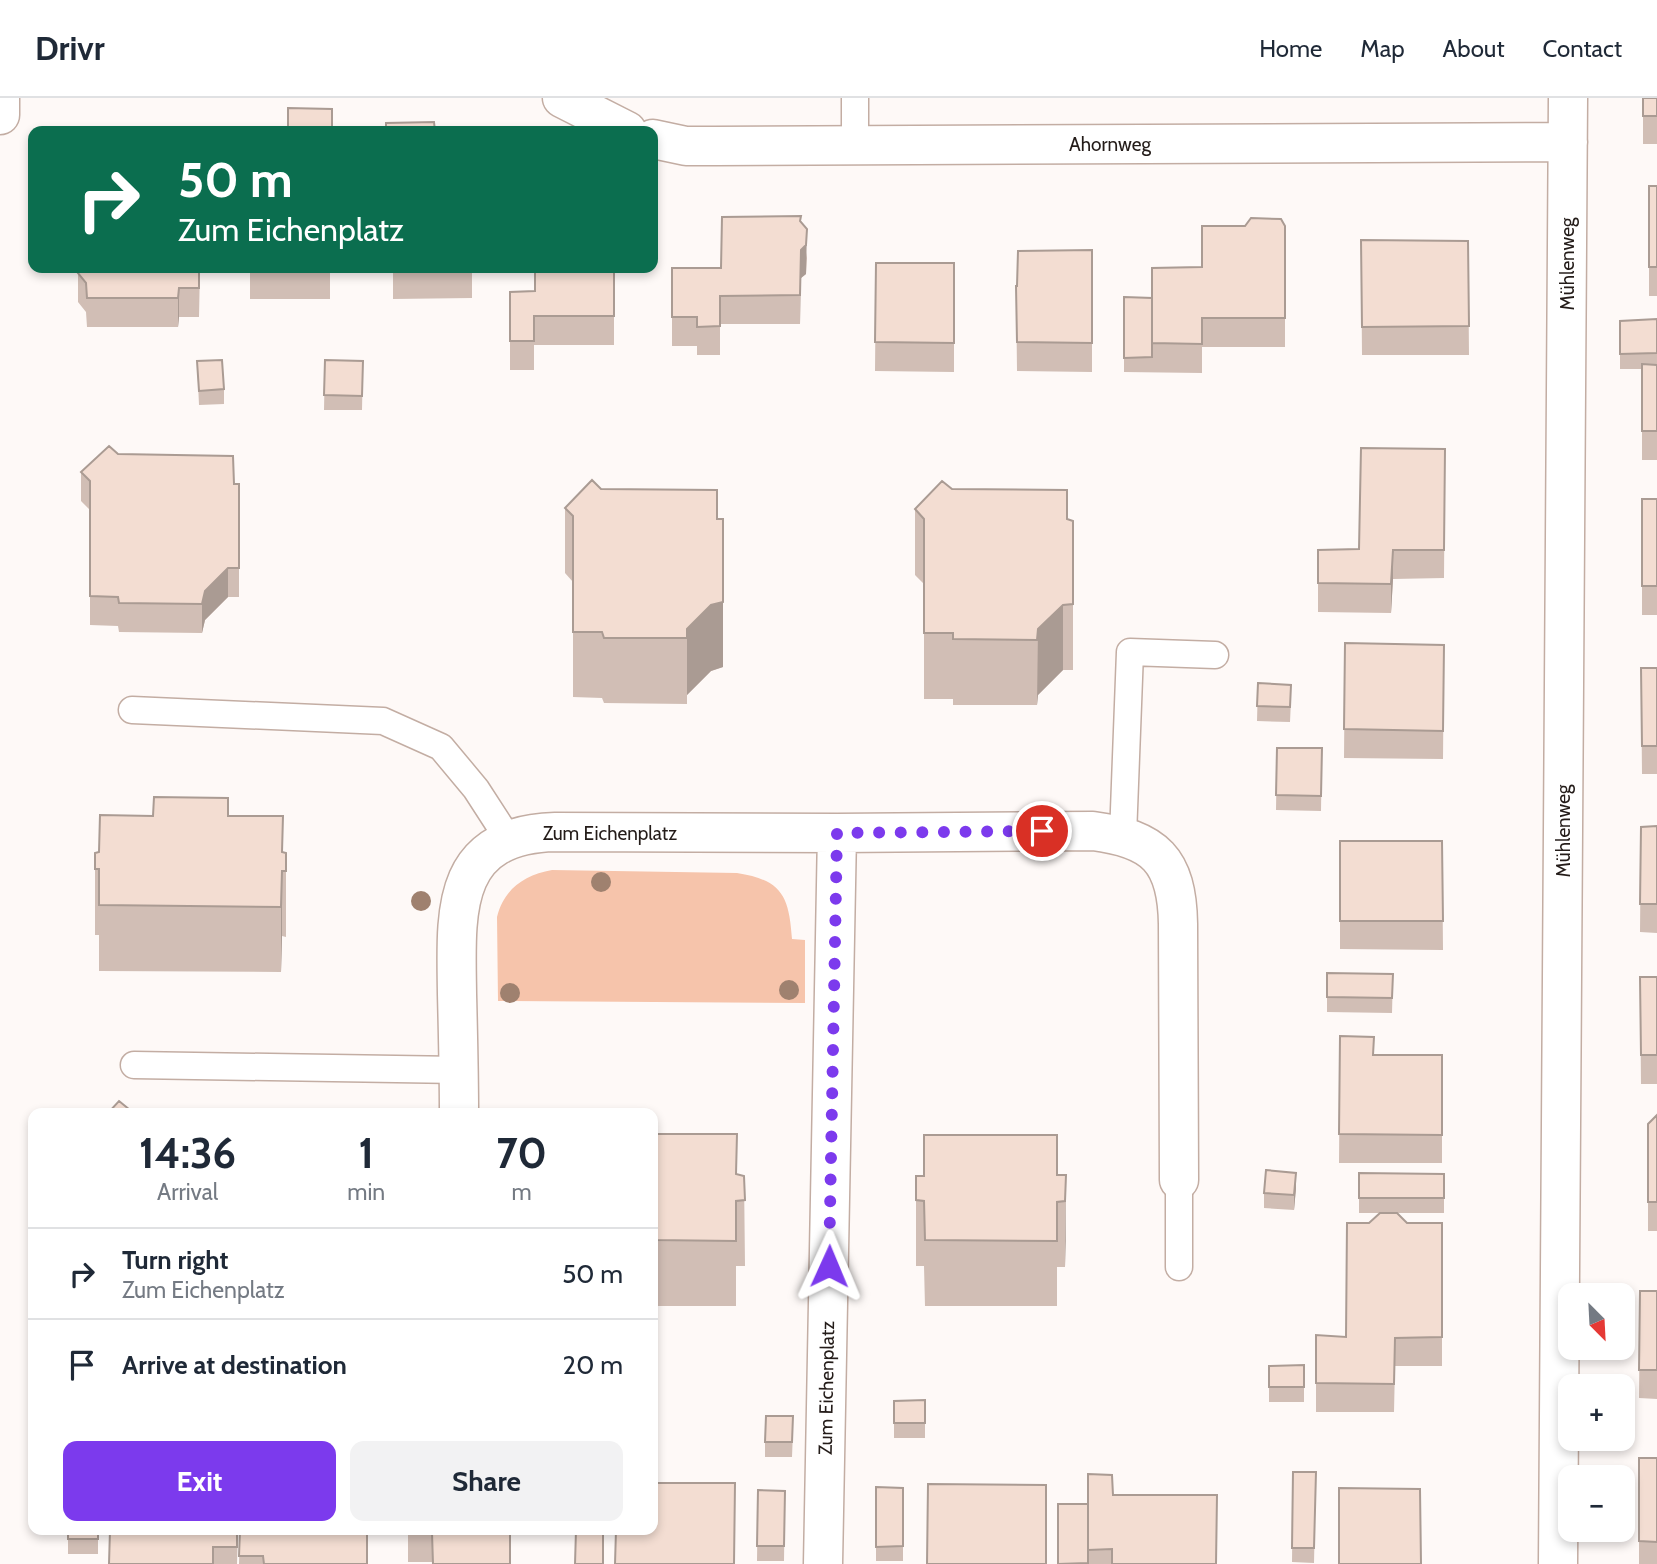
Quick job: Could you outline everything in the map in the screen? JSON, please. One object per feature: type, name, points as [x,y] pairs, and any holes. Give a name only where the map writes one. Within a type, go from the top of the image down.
[{"type":"street","points":[[0,98],[0,115]]},
{"type":"street","points":[[562,98],[617,126]]},
{"type":"street","name":"Mühlenweg","points":[[1558,1564],[1568,98]]},
{"type":"street","name":"Ahornweg","points":[[658,140],[686,146],[1568,142]]},
{"type":"street","name":"Zum Eichenplatz","points":[[459,1108],[456,938],[460,903],[466,881],[474,867],[486,855],[509,841],[531,834],[555,832],[1093,831],[1123,836],[1143,843],[1157,853],[1176,892],[1179,1180]]},
{"type":"street","name":"Zum Eichenplatz","points":[[823,1564],[837,833]]},
{"type":"lane","points":[[855,98],[855,145]]},
{"type":"lane","points":[[1123,836],[1130,652],[1215,655]]},
{"type":"lane","points":[[132,710],[383,721],[441,747],[476,789],[509,841]]},
{"type":"lane","points":[[134,1065],[459,1070]]},
{"type":"lane","points":[[1179,1180],[1179,1267]]},
{"type":"shaded area","points":[[552,870],[737,873],[764,880],[780,892],[785,901],[792,939],[805,940],[805,1003],[498,1001],[497,917],[500,907],[510,891],[524,880]]},
{"type":"building","points":[[1643,98],[1657,98],[1657,116],[1643,116]]},
{"type":"building","points":[[288,108],[332,109],[332,126],[288,126]]},
{"type":"building","points":[[434,122],[434,126],[386,126],[386,123]]},
{"type":"building","points":[[1649,186],[1657,186],[1657,267],[1649,267]]},
{"type":"building","points":[[801,216],[800,221],[807,229],[806,245],[801,250],[800,295],[720,296],[720,326],[697,327],[697,317],[672,317],[672,268],[721,268],[722,217]]},
{"type":"building","points":[[1251,218],[1281,219],[1285,226],[1285,318],[1202,318],[1202,344],[1152,343],[1152,268],[1202,267],[1202,226],[1245,226]]},
{"type":"building","points":[[1361,240],[1468,241],[1469,326],[1362,327]]},
{"type":"building","points":[[1092,250],[1092,343],[1017,342],[1018,251]]},
{"type":"building","points":[[876,263],[954,263],[954,343],[875,342]]},
{"type":"building","points":[[78,273],[199,273],[199,288],[179,288],[178,298],[87,298],[86,283]]},
{"type":"building","points":[[535,273],[614,273],[614,316],[534,316],[534,341],[510,341],[510,292],[535,291]]},
{"type":"building","points":[[1124,297],[1152,298],[1152,357],[1124,358]]},
{"type":"building","points":[[1657,319],[1657,353],[1620,354],[1620,321]]},
{"type":"building","points":[[222,360],[224,389],[199,391],[197,361]]},
{"type":"building","points":[[325,360],[363,361],[362,396],[324,395]]},
{"type":"building","points":[[1642,364],[1657,365],[1657,431],[1642,431]]},
{"type":"building","points":[[109,446],[118,454],[233,456],[234,484],[239,484],[239,568],[228,568],[205,591],[202,604],[119,603],[118,597],[90,596],[90,481],[81,472]]},
{"type":"building","points":[[1361,448],[1445,449],[1444,550],[1393,550],[1391,584],[1318,583],[1318,550],[1359,549]]},
{"type":"building","points":[[592,480],[601,489],[717,490],[717,519],[723,519],[723,602],[711,605],[687,629],[687,638],[604,638],[602,632],[573,632],[573,516],[565,508]]},
{"type":"building","points":[[942,481],[952,489],[1067,490],[1067,519],[1073,521],[1073,604],[1063,605],[1038,629],[1037,640],[953,639],[953,633],[924,633],[924,519],[915,509]]},
{"type":"building","points":[[1642,499],[1657,499],[1657,586],[1642,586]]},
{"type":"building","points":[[1345,643],[1444,645],[1443,731],[1344,729]]},
{"type":"building","points":[[1641,668],[1657,668],[1657,746],[1642,746]]},
{"type":"building","points":[[1258,683],[1291,685],[1290,707],[1257,706]]},
{"type":"building","points":[[1277,748],[1322,748],[1321,796],[1276,795]]},
{"type":"building","points":[[154,797],[228,798],[228,816],[283,816],[282,852],[286,853],[286,871],[282,871],[281,907],[99,905],[99,869],[95,869],[95,853],[99,852],[100,815],[153,816]]},
{"type":"building","points":[[1657,826],[1657,904],[1640,904],[1641,827]]},
{"type":"building","points":[[1340,841],[1442,841],[1443,921],[1340,921]]},
{"type":"building","points":[[1327,973],[1393,974],[1392,998],[1327,997]]},
{"type":"building","points":[[1640,977],[1657,977],[1657,1055],[1641,1055]]},
{"type":"building","points":[[1340,1036],[1374,1037],[1373,1055],[1442,1055],[1442,1135],[1339,1134]]},
{"type":"building","points":[[119,1101],[128,1108],[113,1108]]},
{"type":"building","points":[[1657,1115],[1657,1202],[1648,1202],[1648,1124]]},
{"type":"building","points":[[658,1134],[737,1134],[736,1174],[744,1176],[745,1200],[736,1201],[736,1241],[658,1240]]},
{"type":"building","points":[[924,1135],[1057,1135],[1057,1175],[1066,1175],[1065,1201],[1057,1202],[1057,1241],[925,1240],[924,1201],[916,1200],[916,1176],[924,1176]]},
{"type":"building","points":[[1266,1170],[1296,1173],[1294,1195],[1264,1193]]},
{"type":"building","points":[[1359,1173],[1444,1174],[1444,1198],[1359,1198]]},
{"type":"building","points":[[1380,1213],[1397,1213],[1407,1223],[1442,1223],[1442,1337],[1395,1338],[1394,1384],[1316,1383],[1316,1335],[1346,1337],[1347,1223],[1369,1223]]},
{"type":"building","points":[[1640,1291],[1657,1291],[1657,1370],[1639,1370]]},
{"type":"building","points":[[1304,1365],[1304,1387],[1269,1387],[1269,1366]]},
{"type":"building","points":[[925,1400],[925,1423],[894,1423],[894,1401]]},
{"type":"building","points":[[766,1416],[793,1416],[792,1442],[765,1442]]},
{"type":"building","points":[[1639,1458],[1657,1458],[1657,1542],[1639,1541]]},
{"type":"building","points":[[1293,1472],[1316,1472],[1314,1548],[1292,1548]]},
{"type":"building","points":[[1088,1474],[1112,1475],[1113,1495],[1217,1495],[1216,1564],[1112,1564],[1112,1549],[1088,1550]]},
{"type":"building","points":[[658,1483],[735,1483],[734,1564],[615,1564],[616,1535],[658,1535]]},
{"type":"building","points":[[928,1484],[1046,1485],[1046,1564],[927,1564]]},
{"type":"building","points":[[876,1487],[903,1488],[903,1546],[876,1547]]},
{"type":"building","points":[[1339,1488],[1420,1489],[1421,1564],[1339,1564]]},
{"type":"building","points":[[758,1490],[785,1491],[784,1546],[757,1546]]},
{"type":"building","points":[[1058,1504],[1088,1504],[1088,1563],[1058,1564]]},
{"type":"building","points":[[68,1535],[98,1535],[98,1539],[68,1539]]},
{"type":"building","points":[[110,1535],[237,1535],[237,1547],[213,1547],[213,1564],[109,1564]]},
{"type":"building","points":[[240,1535],[367,1535],[367,1564],[264,1564],[263,1556],[239,1556]]},
{"type":"building","points":[[432,1535],[510,1535],[510,1564],[433,1564]]},
{"type":"building","points":[[576,1535],[603,1535],[603,1564],[575,1564]]},
{"type":"route","points":[[829,1266],[837,833],[1042,831]]}]
